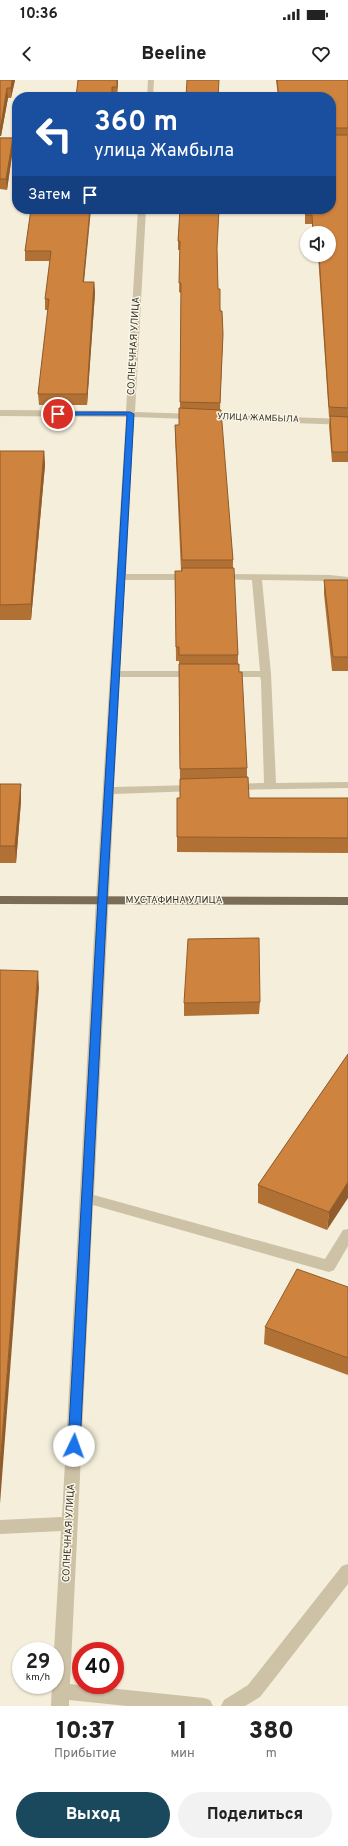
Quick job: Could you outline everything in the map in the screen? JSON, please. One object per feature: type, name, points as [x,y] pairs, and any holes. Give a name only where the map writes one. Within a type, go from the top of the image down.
[{"type":"main road","name":"МУСТАФИНА УЛИЦА","points":[[0,900],[102,899],[348,901]]},
{"type":"street","points":[[150,92],[151,80]]},
{"type":"street","points":[[0,139],[12,139]]},
{"type":"street","name":"СОЛНЕЧНАЯ УЛИЦА","points":[[60,1699],[102,899],[142,214]]},
{"type":"street","name":"УЛИЦА ЖАМБЫЛА","points":[[0,414],[130,414],[348,422]]},
{"type":"street","points":[[121,577],[330,578],[348,580]]},
{"type":"street","points":[[256,578],[266,674],[270,786]]},
{"type":"street","points":[[116,674],[202,674]]},
{"type":"street","points":[[218,674],[266,674]]},
{"type":"street","points":[[224,787],[348,785]]},
{"type":"street","points":[[109,791],[208,788]]},
{"type":"street","points":[[87,1198],[329,1266],[348,1234]]},
{"type":"street","points":[[0,1527],[70,1524]]},
{"type":"street","points":[[230,1706],[254,1691],[348,1571]]},
{"type":"street","points":[[60,1699],[204,1706]]},
{"type":"building","points":[[0,80],[12,80],[11,88],[7,88],[0,126]]},
{"type":"building","points":[[78,80],[117,80],[117,87],[112,87],[112,92],[77,92]]},
{"type":"building","points":[[187,80],[219,80],[218,92],[186,92]]},
{"type":"building","points":[[277,80],[348,80],[348,128],[336,128],[336,92],[278,92]]},
{"type":"building","points":[[336,135],[348,135],[348,408],[329,407],[319,262],[336,262],[336,226],[313,226],[312,215],[306,214],[336,214]]},
{"type":"building","points":[[0,138],[12,138],[6,179],[0,179]]},
{"type":"building","points":[[30,214],[90,214],[83,282],[94,282],[87,394],[38,394],[49,299],[45,299],[51,251],[25,251]]},
{"type":"building","points":[[180,214],[219,214],[217,248],[218,289],[220,289],[220,311],[222,311],[223,334],[220,403],[180,402],[181,283],[179,283],[180,241],[178,241]]},
{"type":"building","points":[[179,408],[221,410],[233,560],[182,560],[175,425],[179,425]]},
{"type":"building","points":[[330,416],[348,417],[348,452],[332,452]]},
{"type":"building","points":[[0,451],[44,451],[31,604],[0,605]]},
{"type":"building","points":[[182,568],[234,568],[238,655],[179,655],[179,647],[176,647],[175,571],[182,571]]},
{"type":"building","points":[[324,580],[348,580],[348,657],[333,657]]},
{"type":"building","points":[[179,664],[239,664],[239,672],[242,672],[247,768],[180,769]]},
{"type":"building","points":[[248,777],[249,798],[348,798],[348,838],[177,837],[177,798],[180,798],[180,779]]},
{"type":"building","points":[[0,784],[21,784],[15,846],[0,846]]},
{"type":"building","points":[[259,938],[260,1002],[184,1003],[188,939]]},
{"type":"building","points":[[0,970],[38,971],[0,1466]]},
{"type":"building","points":[[348,1054],[348,1182],[329,1212],[258,1185]]},
{"type":"building","points":[[297,1269],[348,1287],[348,1358],[265,1327]]},
{"type":"route","points":[[58,414],[130,414],[102,899],[74,1446]]}]
